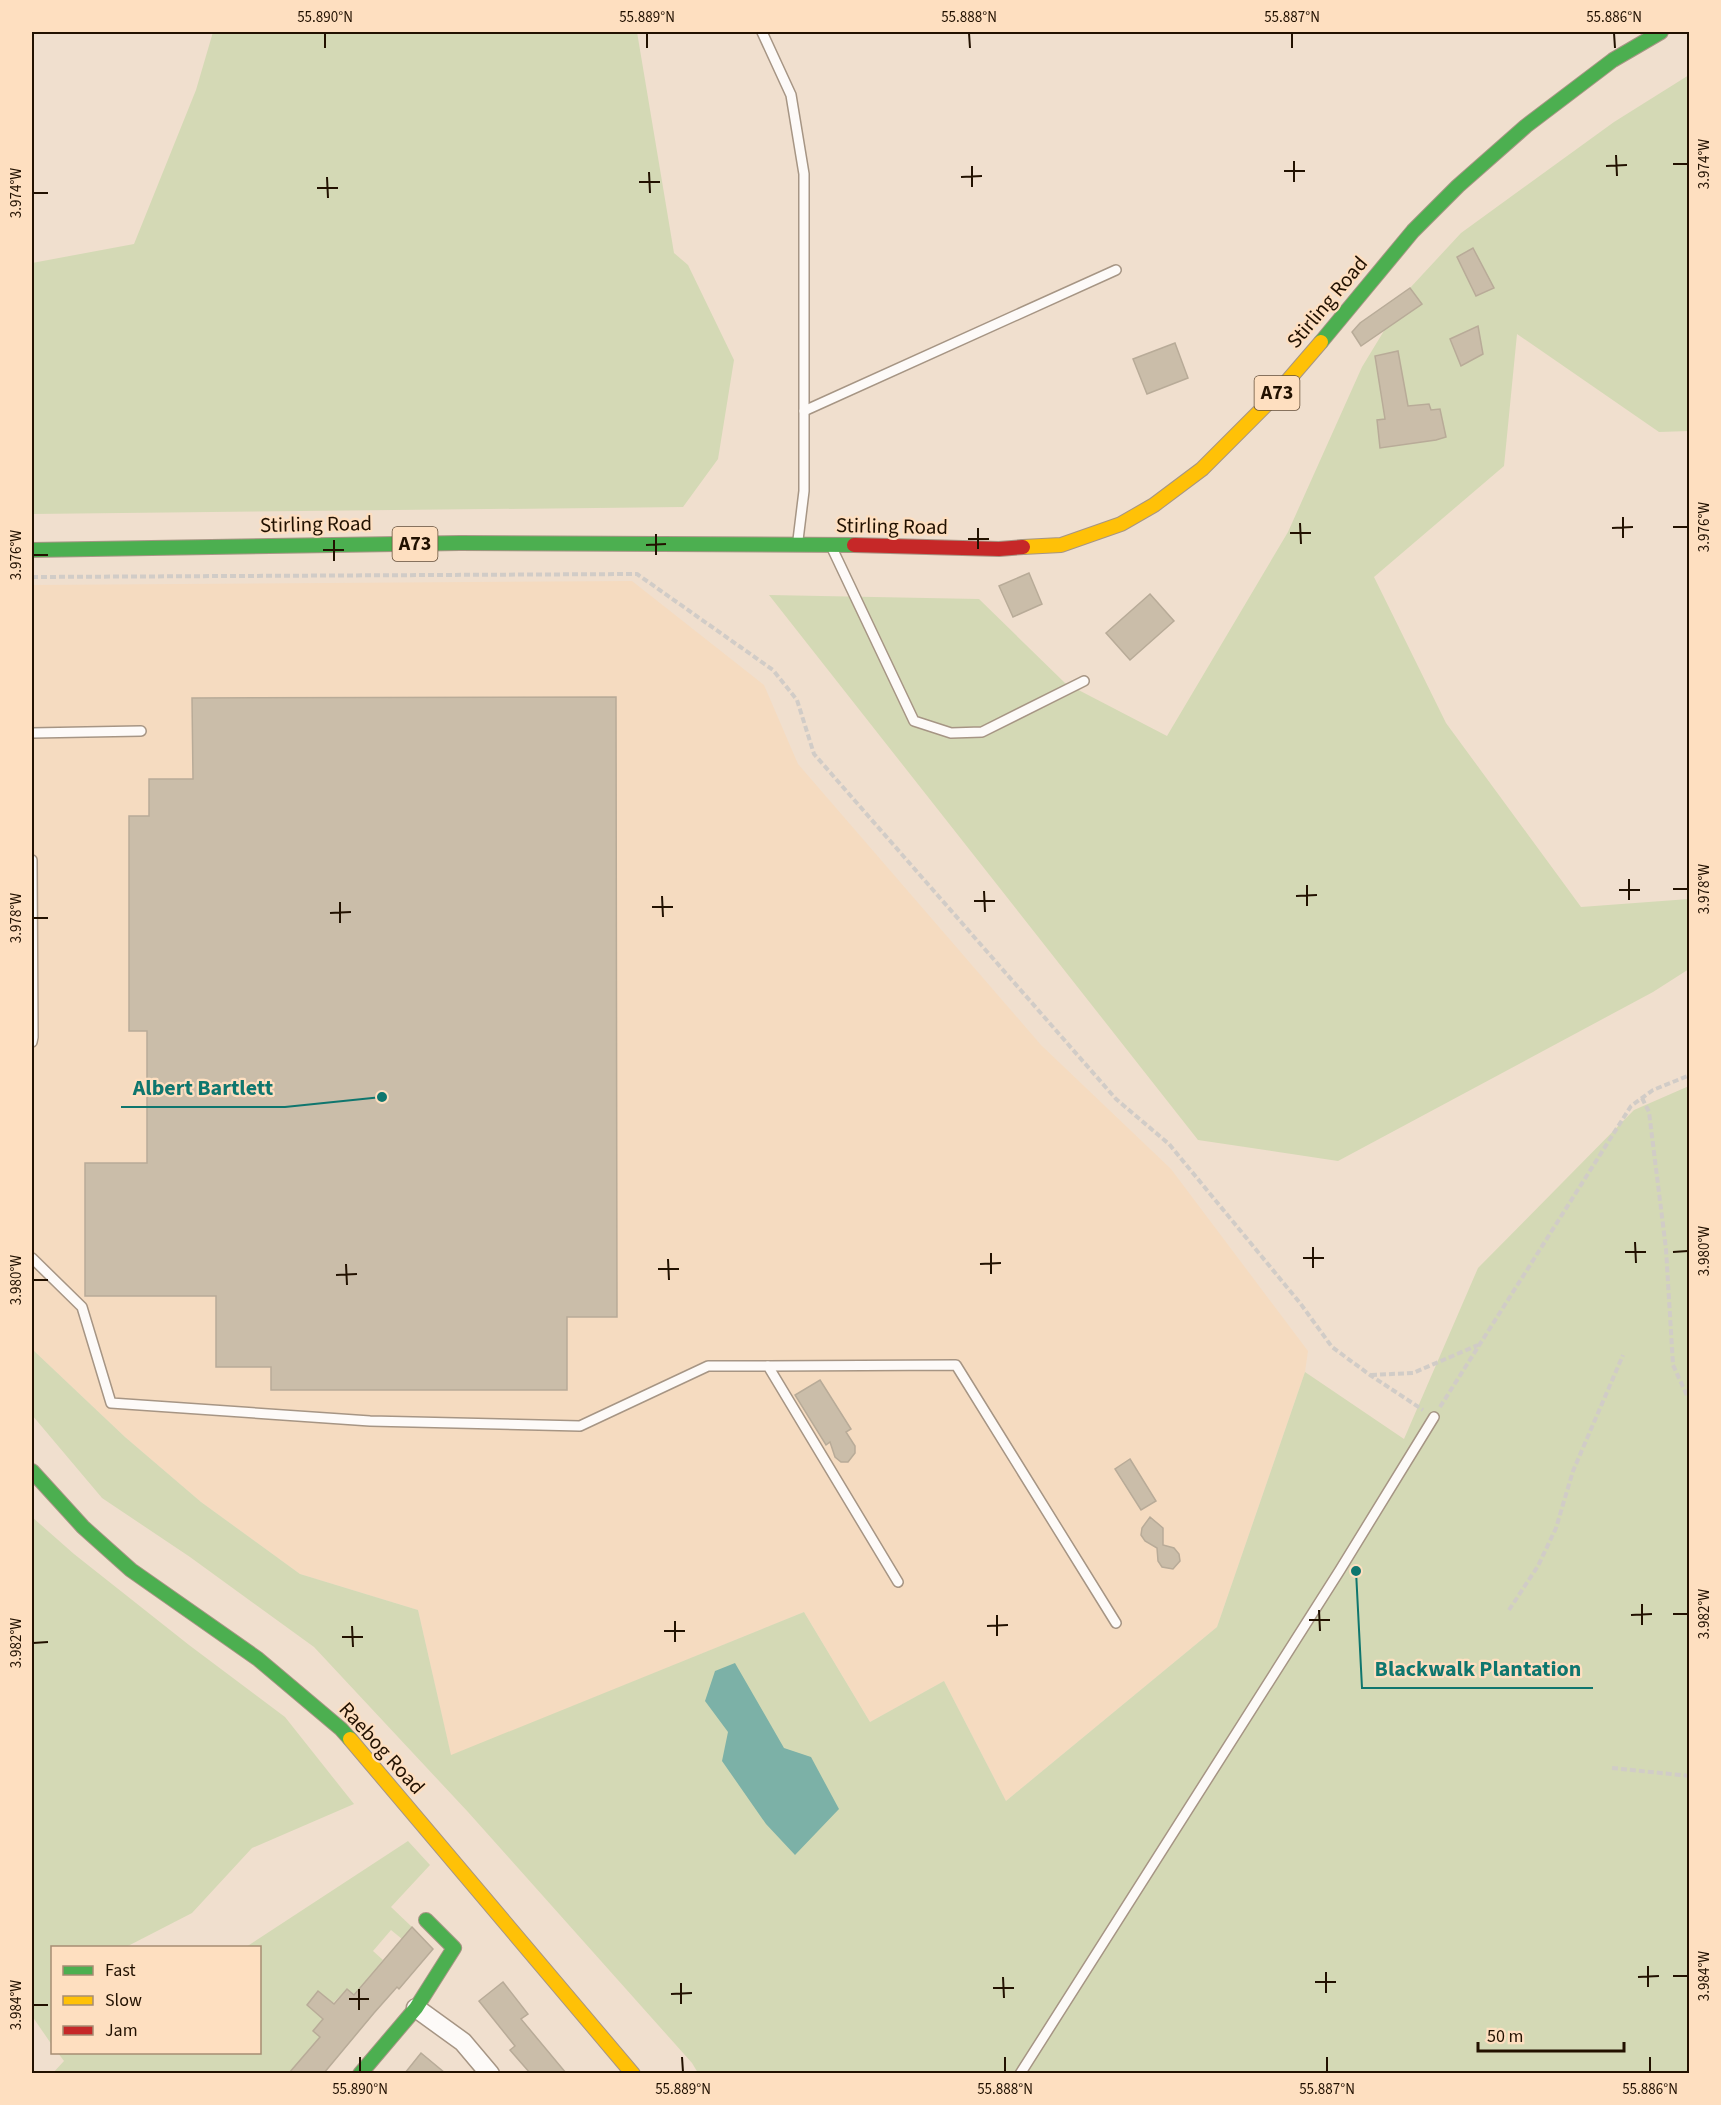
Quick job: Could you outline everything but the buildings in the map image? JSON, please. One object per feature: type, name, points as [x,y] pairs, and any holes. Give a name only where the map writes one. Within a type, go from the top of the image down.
[{"type":"main road","name":"Stirling Road","points":[[32,550],[460,543],[897,545],[999,549],[1061,544],[1120,524],[1154,505],[1202,469],[1272,399],[1356,302],[1413,231],[1458,186],[1526,126],[1604,66],[1661,32]]},
{"type":"main road","name":"Raebog Road","points":[[32,1471],[82,1527],[131,1570],[258,1659],[341,1729],[633,2073]]},
{"type":"main road","points":[[360,2073],[416,2008],[454,1948],[426,1920]]},
{"type":"street","points":[[416,2008],[463,2043],[490,2073]]},
{"type":"lane","points":[[762,32],[791,95],[804,174],[804,491],[798,546]]},
{"type":"lane","points":[[804,411],[1116,270]]},
{"type":"lane","points":[[831,546],[914,721],[951,733],[982,732],[1084,681]]},
{"type":"lane","points":[[32,733],[141,731]]},
{"type":"lane","points":[[32,860],[32,1041]]},
{"type":"lane","points":[[32,1258],[82,1307],[111,1403],[370,1421],[580,1426],[708,1366],[956,1365],[1116,1623]]},
{"type":"lane","points":[[768,1366],[898,1582]]},
{"type":"lane","points":[[1020,2073],[1340,1570],[1434,1417]]},
{"type":"path","points":[[32,577],[636,574],[773,670],[797,699],[814,754],[1116,1099],[1169,1144],[1300,1303],[1332,1347],[1434,1417],[1631,1106],[1653,1090],[1689,1076]]},
{"type":"path","points":[[1642,1098],[1648,1112],[1666,1249],[1673,1365],[1689,1402]]},
{"type":"path","points":[[1370,1375],[1413,1373],[1478,1345]]},
{"type":"path","points":[[1509,1610],[1538,1566],[1556,1528],[1573,1471],[1623,1355]]},
{"type":"path","points":[[1612,1768],[1689,1776]]},
{"type":"shaded area","points":[[632,581],[764,685],[798,764],[1041,1045],[1171,1169],[1308,1351],[1305,1372],[1217,1627],[1006,1801],[944,1681],[870,1722],[804,1612],[451,1756],[418,1610],[300,1574],[201,1502],[125,1437],[32,1349],[32,585]]},
{"type":"green space","points":[[213,32],[637,32],[674,253],[688,265],[734,360],[718,459],[683,507],[32,514],[32,263],[134,244],[196,90]]},
{"type":"green space","points":[[1689,75],[1689,431],[1659,432],[1517,334],[1504,466],[1374,577],[1446,723],[1581,907],[1689,899],[1689,969],[1653,992],[1338,1161],[1198,1140],[769,595],[979,599],[1065,683],[1167,736],[1288,532],[1362,367],[1410,288],[1461,233],[1614,122]]},
{"type":"green space","points":[[1689,1086],[1689,2073],[698,2073],[692,2063],[468,1812],[314,1647],[190,1557],[102,1498],[32,1415],[32,1349],[125,1437],[201,1502],[300,1574],[418,1610],[451,1755],[804,1612],[870,1722],[944,1681],[1006,1801],[1217,1627],[1305,1372],[1404,1439],[1478,1268],[1634,1110]]},
{"type":"green space","points":[[32,1517],[74,1554],[189,1645],[285,1717],[354,1804],[252,1848],[192,1913],[128,1946],[51,1946],[51,2044],[32,2016]]},
{"type":"green space","points":[[408,1841],[430,1865],[391,1907],[412,1927],[402,1939],[391,1930],[373,1951],[383,1960],[354,1995],[347,1989],[333,2003],[318,1991],[307,2005],[323,2019],[313,2031],[320,2037],[289,2073],[52,2074],[64,2061],[59,2054],[261,2054],[261,1946],[248,1946]]},
{"type":"water","points":[[735,1663],[784,1748],[811,1757],[839,1809],[795,1855],[766,1824],[722,1761],[728,1732],[705,1701],[715,1671]]},
{"type":"traffic: fast","points":[[1321,342],[1413,231],[1458,186],[1526,126],[1613,60],[1661,32]]},
{"type":"traffic: fast","points":[[32,550],[460,543],[854,545]]},
{"type":"traffic: fast","points":[[32,1471],[83,1527],[131,1570],[258,1659],[350,1739]]},
{"type":"traffic: fast","points":[[360,2074],[416,2008],[454,1948],[426,1920]]},
{"type":"traffic: slow","points":[[1023,547],[1061,545],[1121,524],[1154,505],[1202,469],[1272,399],[1321,342]]},
{"type":"traffic: slow","points":[[350,1739],[633,2074]]},
{"type":"traffic: jam","points":[[854,545],[999,549],[1023,547]]},
{"type":"place","name":"Albert Bartlett","points":[[382,1097]]},
{"type":"place","name":"Blackwalk Plantation","points":[[1356,1571]]}]
